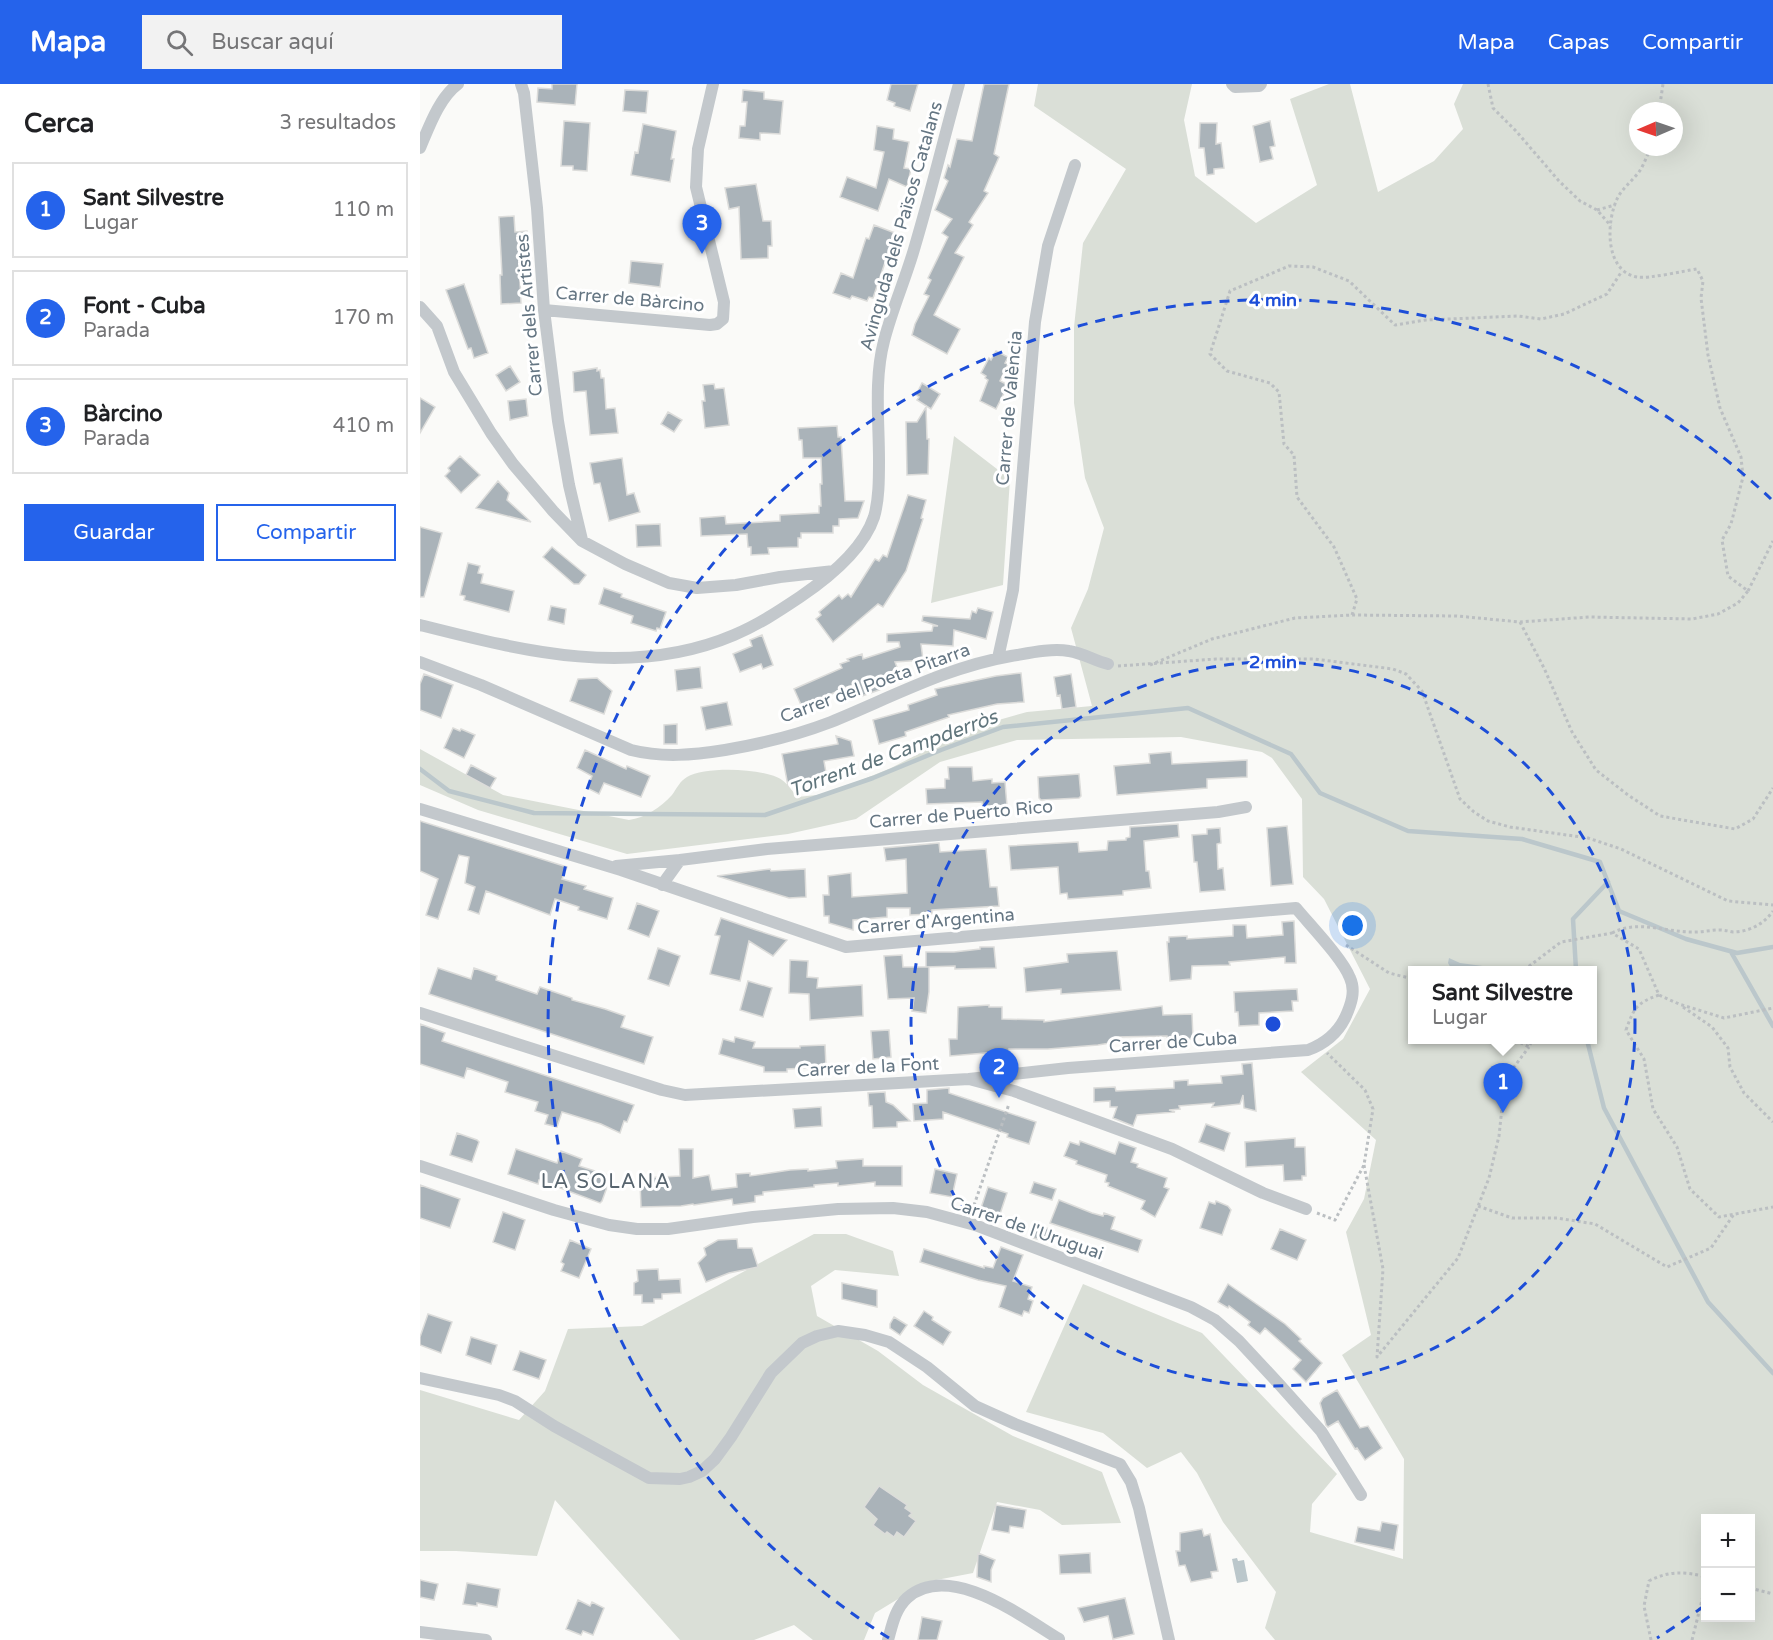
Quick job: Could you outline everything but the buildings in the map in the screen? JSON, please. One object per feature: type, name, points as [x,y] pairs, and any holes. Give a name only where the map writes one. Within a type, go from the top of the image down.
[{"type":"street","points":[[420,148],[433,120],[452,89],[458,84]]},
{"type":"street","name":"Carrer dels Artistes","points":[[521,84],[524,93],[537,208],[544,310],[558,421],[582,541]]},
{"type":"street","name":"Carrer de Bàrcino","points":[[544,310],[710,325],[717,324],[723,319],[724,302],[696,187],[698,149],[713,84]]},
{"type":"street","name":"Avinguda dels Països Catalans","points":[[420,625],[531,651],[603,658],[643,657],[689,649],[734,636],[770,618],[827,579],[863,539],[874,517],[879,482],[879,378],[884,342],[915,247],[959,84]]},
{"type":"street","points":[[1232,84],[1235,87],[1262,84]]},
{"type":"street","name":"Carrer de València","points":[[998,658],[1013,590],[1035,322],[1048,246],[1075,165]]},
{"type":"street","points":[[420,307],[437,326],[454,372],[491,433],[520,471],[582,541],[669,584],[697,588],[736,585],[834,571]]},
{"type":"street","name":"Carrer del Poeta Pitarra","points":[[420,662],[481,685],[631,750],[652,755],[672,756],[736,748],[792,736],[928,681],[998,658],[1036,652],[1068,651],[1108,664]]},
{"type":"street","name":"Carrer de Puerto Rico","points":[[609,867],[767,849],[1218,812],[1246,807]]},
{"type":"street","name":"Carrer d'Argentina","points":[[420,809],[609,867],[846,947],[1296,908],[1336,957],[1350,977],[1352,988],[1352,1004],[1343,1022],[1329,1040],[1319,1046]]},
{"type":"street","points":[[662,885],[680,860]]},
{"type":"street","name":"Carrer de la Font","points":[[420,1013],[662,1090],[685,1095],[969,1079],[1014,1091],[1172,1149],[1263,1193],[1306,1209]]},
{"type":"street","name":"Carrer de Cuba","points":[[969,1079],[1068,1068],[1297,1051],[1319,1046]]},
{"type":"street","name":"Carrer de l'Uruguai","points":[[420,1166],[609,1225],[637,1229],[668,1229],[753,1217],[838,1209],[893,1208],[927,1212],[967,1223],[1191,1307],[1215,1320],[1239,1341],[1321,1431],[1362,1495]]},
{"type":"street","points":[[420,1378],[499,1395],[515,1401],[564,1432],[649,1479],[680,1479],[702,1471],[715,1459],[771,1373],[802,1343],[817,1336],[838,1331],[889,1342],[927,1367],[975,1406],[1015,1424],[1120,1464],[1131,1482],[1139,1508],[1169,1640]]},
{"type":"street","points":[[888,1640],[896,1614],[906,1599],[916,1592],[937,1585],[962,1587],[997,1602],[1059,1639]]},
{"type":"street","points":[[420,1632],[486,1640]]},
{"type":"path","points":[[1488,84],[1493,108],[1559,181],[1580,201],[1597,210],[1611,226]]},
{"type":"path","points":[[1660,102],[1663,84]]},
{"type":"path","points":[[1647,156],[1641,170],[1619,196],[1612,212],[1610,236],[1612,254],[1622,271],[1637,277],[1697,269],[1703,281],[1701,298],[1708,355],[1720,408],[1741,457],[1743,477],[1731,524],[1722,540],[1728,576],[1748,591]]},
{"type":"path","points":[[1597,210],[1615,205]]},
{"type":"path","points":[[1352,615],[1357,599],[1334,547],[1297,497],[1294,455],[1284,444],[1279,392],[1270,383],[1227,371],[1210,354],[1230,291],[1289,266],[1312,267],[1349,281],[1395,325],[1426,320],[1518,316],[1541,319],[1564,314],[1607,294],[1622,271]]},
{"type":"path","points":[[1150,665],[1212,639],[1295,618],[1352,615],[1457,616],[1520,622],[1589,617],[1692,619],[1718,614],[1738,603],[1748,591],[1773,541]]},
{"type":"path","points":[[1520,622],[1544,668],[1572,732],[1596,770],[1660,816],[1735,829],[1753,819],[1773,788]]},
{"type":"path","points":[[1108,664],[1124,667],[1216,659],[1314,659],[1393,669],[1406,674],[1422,691],[1460,799],[1474,812],[1488,820],[1510,827],[1588,838],[1621,849],[1728,901],[1773,905]]},
{"type":"path","points":[[1529,966],[1561,942],[1612,933],[1623,927],[1656,926],[1696,932],[1721,930],[1734,932],[1752,929],[1773,911]]},
{"type":"path","points":[[1612,933],[1639,949],[1659,995]]},
{"type":"path","points":[[1343,943],[1389,973],[1408,978]]},
{"type":"path","points":[[1773,1008],[1724,1018],[1679,1004],[1659,995],[1643,1000],[1634,1009],[1626,1030],[1644,1059],[1653,1109],[1677,1147],[1690,1189],[1719,1217],[1773,1208]]},
{"type":"path","points":[[1679,1004],[1712,1027],[1728,1048],[1730,1067],[1744,1093],[1773,1122]]},
{"type":"path","points":[[1523,1044],[1529,1047]]},
{"type":"path","points":[[1364,1165],[1383,1269],[1377,1357],[1458,1258],[1489,1178],[1499,1136],[1505,1079],[1530,1044]]},
{"type":"path","points":[[1306,1209],[1335,1221],[1364,1165],[1373,1109],[1365,1090],[1319,1046]]},
{"type":"path","points":[[967,1223],[1014,1091]]},
{"type":"path","points":[[1478,1206],[1512,1218],[1557,1218],[1595,1224],[1667,1267],[1711,1248],[1734,1215]]},
{"type":"path","points":[[1651,1640],[1644,1606],[1649,1581],[1663,1574],[1690,1573],[1701,1576]]},
{"type":"path","points":[[1755,1589],[1773,1594]]},
{"type":"path","points":[[1692,1640],[1701,1604]]},
{"type":"shaded area","points":[[1038,84],[1192,84],[1184,120],[1195,176],[1256,223],[1317,185],[1290,99],[1329,84],[1350,84],[1378,192],[1434,161],[1463,129],[1454,104],[1463,84],[1773,84],[1773,1640],[1275,1640],[1265,1628],[1276,1592],[1223,1522],[1197,1473],[1181,1452],[1147,1468],[1103,1433],[1026,1412],[1083,1284],[1202,1333],[1337,1474],[1312,1504],[1310,1532],[1403,1559],[1404,1459],[1342,1355],[1371,1335],[1346,1232],[1364,1199],[1376,1140],[1301,1072],[1343,1039],[1370,989],[1324,899],[1303,877],[1302,799],[1272,758],[1262,752],[1181,737],[1017,740],[940,762],[856,819],[788,834],[627,854],[478,810],[420,785],[420,749],[503,795],[629,820],[641,817],[658,808],[672,795],[682,781],[696,773],[735,770],[763,773],[782,780],[797,797],[827,794],[891,768],[967,729],[1027,712],[1092,706],[1071,628],[1088,589],[1104,528],[1085,478],[1074,403],[1074,327],[1083,243],[1126,169],[1034,106]]},
{"type":"shaded area","points":[[954,436],[1010,479],[1003,585],[931,603]]},
{"type":"shaded area","points":[[1449,958],[1460,963],[1483,966],[1450,966]]},
{"type":"shaded area","points":[[814,1234],[846,1234],[893,1251],[899,1276],[835,1270],[811,1286],[817,1316],[878,1351],[923,1385],[1013,1436],[1102,1472],[1121,1523],[1062,1525],[1040,1510],[997,1502],[973,1573],[926,1582],[875,1613],[864,1640],[813,1640],[794,1625],[754,1640],[680,1640],[555,1500],[537,1556],[420,1551],[420,1390],[519,1420],[545,1391],[568,1329],[642,1326]]},
{"type":"shaded area","points":[[1237,1558],[1238,1561],[1244,1560],[1248,1581],[1237,1583],[1232,1559]]},
{"type":"waterway","name":"Torrent de Campderròs","points":[[420,769],[449,791],[534,813],[765,815],[873,778],[1003,727],[1188,708],[1291,754],[1320,793],[1408,831],[1522,839],[1600,862],[1619,911],[1686,939],[1737,953],[1773,947]]},
{"type":"waterway","points":[[1576,966],[1573,919],[1608,882]]},
{"type":"waterway","points":[[1731,952],[1773,1026]]},
{"type":"waterway","points":[[1588,1044],[1604,1108],[1708,1302],[1773,1373]]},
{"type":"place","name":"Bàrcino","points":[[702,254]]},
{"type":"place","name":"Font - Cuba","points":[[999,1098]]},
{"type":"place","name":"Sant Silvestre","points":[[1503,1113]]},
{"type":"district","name":"LA SOLANA","points":[[606,1181]]}]
